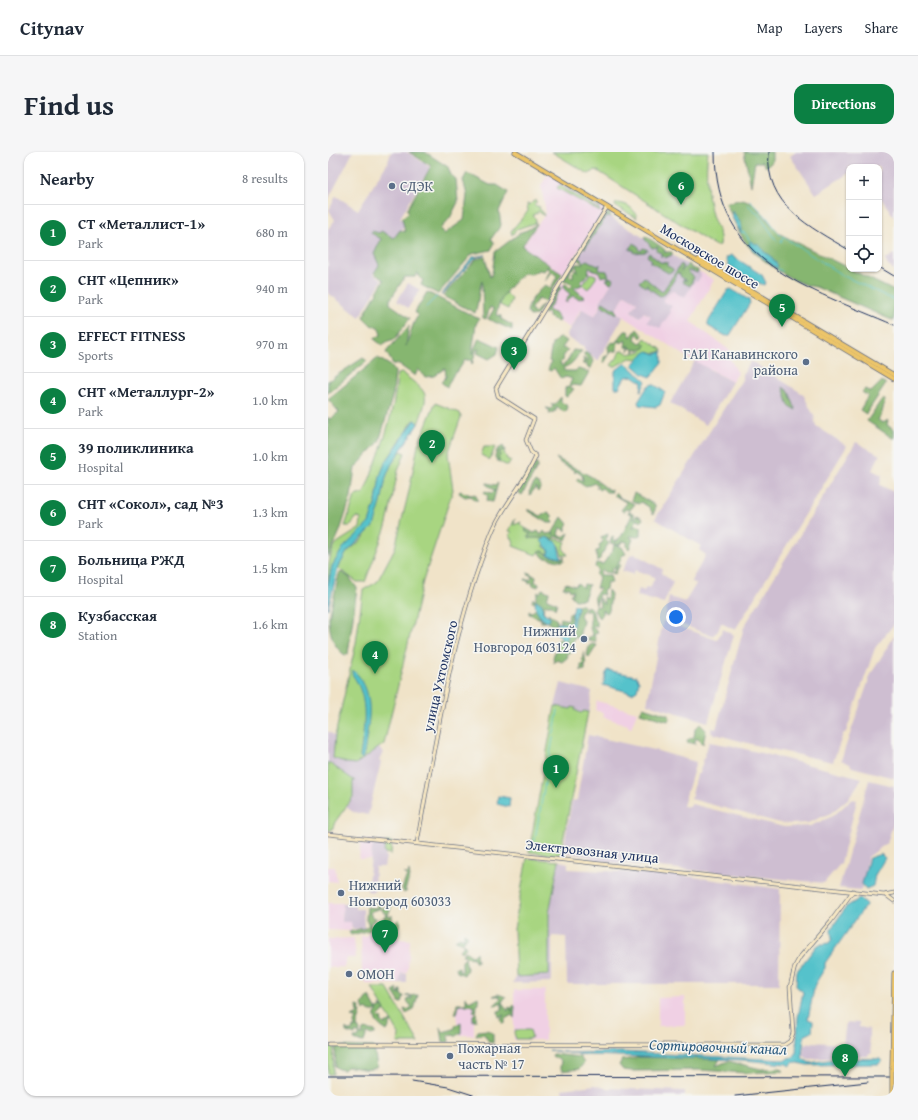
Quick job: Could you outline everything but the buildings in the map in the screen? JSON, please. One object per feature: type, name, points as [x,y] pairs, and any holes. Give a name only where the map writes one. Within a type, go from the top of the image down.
[{"type":"main road","name":"Московское шоссе","points":[[515,152],[607,205],[894,379]]},
{"type":"main road","name":"Московское шоссе","points":[[519,152],[557,176]]},
{"type":"main road","name":"Московское шоссе","points":[[780,309],[894,376]]},
{"type":"main road","points":[[892,1096],[894,973]]},
{"type":"street","name":"улица Ухтомского","points":[[417,843],[447,686],[470,596],[498,519],[536,456],[531,452],[526,440],[534,419],[498,396],[496,388],[607,205]]},
{"type":"street","name":"Электровозная улица","points":[[328,834],[884,895]]},
{"type":"street","points":[[328,1044],[784,1045],[790,1041],[793,1033],[790,987],[795,966],[800,957],[831,921],[853,891]]},
{"type":"street","points":[[884,895],[894,893]]},
{"type":"street","points":[[884,895],[894,901]]},
{"type":"shaded area","points":[[328,152],[353,152],[328,200]]},
{"type":"shaded area","points":[[391,152],[407,152],[430,167],[400,218],[406,223],[373,274],[382,280],[360,317],[328,293],[328,229],[335,220],[329,210],[336,196],[358,210],[388,162]]},
{"type":"shaded area","points":[[796,152],[894,152],[894,217],[882,199],[882,164],[846,164],[846,175],[816,194],[790,156]]},
{"type":"shaded area","points":[[548,174],[604,208],[603,213],[563,274],[523,246],[546,213],[541,186]]},
{"type":"shaded area","points":[[605,214],[700,272],[701,276],[697,282],[695,281],[684,298],[672,290],[665,298],[663,301],[672,306],[669,310],[671,312],[660,328],[647,322],[651,316],[644,312],[640,317],[631,311],[637,302],[625,295],[615,311],[623,317],[598,361],[584,350],[584,347],[568,338],[567,334],[582,309],[595,316],[602,304],[600,302],[614,279],[601,270],[577,258]]},
{"type":"shaded area","points":[[894,254],[894,270],[888,266],[885,260]]},
{"type":"shaded area","points":[[587,263],[614,279],[600,302],[602,303],[595,316],[581,309],[570,328],[544,313],[562,283],[572,289]]},
{"type":"shaded area","points":[[701,272],[714,280],[690,321],[732,352],[728,355],[738,373],[732,382],[710,369],[706,369],[615,311],[625,295],[637,302],[631,311],[640,317],[643,312],[651,316],[669,310],[663,301],[665,298],[672,290],[695,281]]},
{"type":"shaded area","points":[[408,283],[420,290],[408,308],[397,301]]},
{"type":"shaded area","points":[[695,361],[732,382],[706,425],[670,403]]},
{"type":"shaded area","points":[[751,361],[803,394],[814,416],[816,426],[847,446],[735,630],[721,623],[718,631],[712,636],[665,618],[669,597],[685,602],[696,584],[691,581],[706,555],[699,550],[701,546],[655,519],[743,378],[743,374]]},
{"type":"shaded area","points":[[856,442],[880,455],[872,470],[882,475],[880,485],[894,492],[894,624],[875,648],[846,732],[843,734],[833,762],[766,748],[711,733],[712,728],[716,729],[744,627]]},
{"type":"shaded area","points":[[631,554],[635,554],[662,569],[661,573],[673,582],[664,603],[637,596],[639,589],[644,591],[646,587],[650,588],[655,577],[635,570],[633,574],[622,571]]},
{"type":"shaded area","points":[[663,621],[717,640],[723,629],[734,635],[708,722],[647,704]]},
{"type":"shaded area","points":[[894,636],[894,778],[852,767],[850,764],[841,760],[871,674]]},
{"type":"shaded area","points":[[561,683],[592,691],[589,712],[584,711],[582,713],[572,707],[572,709],[555,706]]},
{"type":"shaded area","points":[[597,701],[637,712],[631,728],[628,727],[628,725],[603,717],[603,713],[595,710]]},
{"type":"shaded area","points":[[328,731],[335,736],[333,758],[356,764],[378,748],[383,752],[379,761],[381,762],[368,815],[353,812],[346,807],[353,797],[354,780],[328,762]]},
{"type":"shaded area","points":[[588,735],[658,751],[696,762],[683,806],[690,807],[691,804],[784,827],[810,826],[833,816],[852,799],[857,800],[841,863],[824,883],[607,862],[592,860],[592,857],[563,852],[572,801],[577,800]]},
{"type":"shaded area","points":[[709,742],[733,746],[862,778],[849,798],[831,813],[808,823],[780,823],[691,799],[697,774],[699,774]]},
{"type":"shaded area","points":[[869,780],[894,786],[894,822],[887,843],[868,857],[861,890],[839,888]]},
{"type":"shaded area","points":[[361,840],[373,841],[371,859],[359,859]]},
{"type":"shaded area","points":[[373,841],[385,842],[384,853],[386,856],[384,867],[375,867],[374,892],[367,891]]},
{"type":"shaded area","points":[[559,861],[568,863],[568,869],[678,875],[780,889],[779,984],[567,984],[566,937],[552,936],[552,978],[550,982],[513,983],[516,977],[549,975],[549,913]]},
{"type":"shaded area","points":[[328,867],[335,867],[337,882],[328,881]]},
{"type":"shaded area","points":[[328,903],[343,903],[342,922],[352,922],[351,931],[328,930]]},
{"type":"shaded area","points":[[343,903],[356,904],[356,909],[363,909],[364,928],[352,929],[351,922],[342,922]]},
{"type":"shaded area","points":[[369,932],[397,934],[398,939],[410,940],[408,969],[406,973],[401,973],[399,984],[366,984],[362,973],[361,936],[366,936]]},
{"type":"shaded area","points":[[354,938],[356,958],[346,958],[344,967],[328,967],[328,939]]},
{"type":"shaded area","points":[[401,973],[407,974],[407,983],[399,983]]},
{"type":"shaded area","points":[[514,990],[545,990],[545,1040],[514,1040]]},
{"type":"shaded area","points":[[685,997],[685,1025],[658,1026],[658,998]]},
{"type":"shaded area","points":[[457,1005],[474,1005],[474,1035],[460,1035],[460,1024],[457,1024]]},
{"type":"shaded area","points":[[846,1022],[859,1023],[859,1027],[869,1029],[869,1040],[872,1053],[869,1053],[868,1056],[809,1059],[803,1056],[804,1045],[814,1042],[843,1044]]},
{"type":"shaded area","points":[[595,1085],[605,1088],[685,1091],[685,1096],[563,1096],[562,1089]]},
{"type":"green space","points":[[409,152],[425,152],[448,167],[451,175],[456,179],[458,202],[450,218],[440,229],[444,234],[464,220],[467,195],[463,180],[467,173],[490,185],[497,185],[508,192],[499,211],[501,225],[491,239],[494,243],[491,250],[472,254],[438,294],[421,285],[423,280],[419,277],[417,272],[415,277],[405,277],[390,300],[390,304],[410,318],[395,339],[382,345],[374,339],[381,335],[379,328],[371,325],[363,317],[384,280],[374,273],[379,265],[374,254],[381,239],[371,233],[372,231],[379,233],[381,231],[394,238],[400,230],[405,232],[402,218],[409,212],[407,210],[431,166]]},
{"type":"green space","points":[[552,152],[708,152],[707,175],[709,200],[712,215],[720,237],[720,245],[716,246],[707,241],[598,171],[595,170],[589,174]]},
{"type":"green space","points":[[744,152],[772,152],[772,162],[766,167],[763,162],[755,162],[751,186]]},
{"type":"green space","points":[[560,183],[563,183],[599,204],[600,208]]},
{"type":"green space","points":[[559,185],[600,210],[600,212],[557,188]]},
{"type":"green space","points":[[743,199],[753,203],[780,234],[846,267],[846,272],[856,272],[894,291],[894,321],[816,287],[790,278],[764,261],[751,249],[743,238],[726,203]]},
{"type":"green space","points":[[535,200],[537,202],[534,205],[540,207],[539,209],[542,211],[544,216],[538,211],[537,214],[535,213],[533,216],[536,219],[535,223],[517,229],[512,235],[511,231],[528,211],[527,204],[531,204]]},
{"type":"green space","points":[[616,203],[630,207],[636,214],[637,218],[615,206]]},
{"type":"green space","points":[[607,213],[610,213],[610,217],[607,216],[585,248],[583,247],[597,224]]},
{"type":"green space","points":[[537,224],[522,246],[562,274],[545,302],[538,299],[531,308],[531,311],[535,313],[543,304],[537,315],[530,316],[527,312],[531,300],[545,285],[551,288],[557,276],[552,272],[545,281],[550,270],[547,267],[544,271],[539,270],[531,274],[524,273],[514,282],[500,302],[496,315],[501,316],[501,319],[512,325],[512,330],[488,319],[494,309],[490,307],[486,319],[483,318],[482,281],[475,313],[443,296],[476,259],[485,257],[490,277],[492,274],[495,252],[521,232]]},
{"type":"green space","points":[[645,236],[663,248],[665,250],[664,252],[672,252],[672,255],[665,258],[663,256],[661,257],[661,253],[656,251],[658,247],[652,248],[644,238]]},
{"type":"green space","points":[[634,243],[641,251],[643,248],[648,250],[645,252],[634,253],[634,250],[630,250],[630,247]]},
{"type":"green space","points":[[579,253],[581,254],[579,257],[583,262],[587,260],[598,266],[600,264],[599,270],[607,271],[609,277],[614,279],[611,283],[608,282],[606,279],[610,279],[606,276],[601,277],[599,272],[589,268],[588,274],[581,282],[582,285],[574,288],[584,297],[580,299],[572,296],[567,302],[565,302],[570,294],[564,289],[564,285],[566,284],[570,288],[573,285],[566,280],[565,282],[563,280],[573,263],[575,268],[571,269],[569,276],[573,278],[573,272],[575,270],[577,272],[578,271],[575,264],[584,264],[577,259]]},
{"type":"green space","points":[[649,253],[660,262],[668,263],[666,265],[673,269],[673,271],[668,273],[650,262],[652,260],[647,256]]},
{"type":"green space","points":[[681,264],[683,267],[681,271],[689,264],[691,268],[698,270],[697,273],[688,270],[688,272],[694,277],[690,286],[682,282],[683,280],[687,281],[681,277],[679,273],[676,274],[676,277],[664,295],[660,296],[647,287],[647,284],[645,287],[639,282],[644,277],[662,292]]},
{"type":"green space","points":[[590,273],[596,275],[596,278],[588,289],[583,285]]},
{"type":"green space","points":[[560,285],[561,288],[548,310],[556,314],[559,320],[558,322],[549,317],[547,312],[545,314],[543,313]]},
{"type":"green space","points":[[427,292],[479,319],[476,324],[472,354],[479,338],[499,347],[497,354],[489,359],[477,353],[479,349],[476,350],[472,365],[471,360],[465,360],[458,371],[454,373],[447,387],[441,382],[446,377],[445,368],[434,376],[425,377],[418,369],[415,376],[398,364],[393,364],[386,352],[409,326],[406,346],[418,316],[415,312]]},
{"type":"green space","points":[[506,293],[512,299],[508,309],[500,305],[502,297]]},
{"type":"green space","points":[[603,302],[616,309],[617,314],[601,305]]},
{"type":"green space","points":[[637,329],[643,336],[641,338],[637,333],[635,339],[640,343],[642,342],[645,344],[645,348],[638,350],[636,349],[634,352],[634,349],[631,348],[628,351],[630,347],[629,345],[628,348],[625,347],[626,340],[621,343],[620,340],[617,345],[617,351],[611,352],[604,363],[603,362],[604,357],[609,355],[608,346],[613,342],[615,343],[625,331],[628,331],[631,337]]},
{"type":"green space","points":[[559,337],[567,341],[562,348],[568,350],[564,354],[563,361],[560,363],[562,366],[567,362],[573,350],[582,351],[572,363],[563,368],[565,371],[575,371],[578,369],[589,372],[581,386],[572,385],[570,387],[574,389],[567,397],[565,396],[565,388],[569,386],[572,379],[566,377],[561,379],[554,368],[551,371],[548,370],[551,362],[549,361],[552,344]]},
{"type":"green space","points":[[645,338],[662,351],[642,355],[639,359],[630,358],[614,367],[611,365],[617,358],[620,351],[623,350],[629,354],[642,351],[645,344],[642,342]]},
{"type":"green space","points":[[584,353],[588,353],[594,361],[590,370],[587,367],[587,363],[584,365],[582,363],[584,362],[583,358],[587,361],[589,360],[584,356]]},
{"type":"green space","points":[[363,358],[367,361],[328,393],[328,381]]},
{"type":"green space","points":[[378,358],[391,366],[395,372],[393,394],[379,442],[355,468],[351,497],[340,531],[328,558],[328,417],[330,419],[339,412],[328,399]]},
{"type":"green space","points":[[402,373],[418,385],[425,394],[422,413],[418,424],[415,420],[413,421],[385,463],[380,476],[376,502],[369,523],[343,549],[332,566],[328,585],[329,564],[333,549],[336,544],[360,528],[361,519],[357,517],[350,526],[345,526],[355,496],[364,493],[375,464],[390,420],[396,389],[397,374]]},
{"type":"green space","points":[[882,381],[886,384],[866,414],[860,410],[868,396],[862,392],[865,389],[871,392]]},
{"type":"green space","points":[[783,387],[789,392],[796,410],[789,406]]},
{"type":"green space","points":[[561,397],[561,402],[568,406],[567,411],[564,412],[556,406],[556,411],[549,414],[550,411],[546,408],[551,409],[553,407],[551,404],[555,404]]},
{"type":"green space","points":[[882,399],[885,400],[882,413],[878,420],[883,423],[888,420],[887,425],[894,430],[894,439],[867,421]]},
{"type":"green space","points":[[435,403],[460,413],[461,417],[448,454],[453,490],[423,581],[384,744],[356,764],[347,763],[333,758],[335,736],[356,643],[363,590],[377,582],[395,548],[409,491],[418,445]]},
{"type":"green space","points":[[503,446],[505,450],[500,451],[500,456],[498,458],[500,461],[497,461],[495,457],[497,450]]},
{"type":"green space","points":[[484,447],[495,447],[490,460],[481,455]]},
{"type":"green space","points":[[505,450],[504,452],[507,459],[511,461],[508,466],[499,462],[498,458],[500,451]]},
{"type":"green space","points":[[401,451],[405,453],[398,471],[387,524],[365,582],[357,582],[338,568],[347,552],[363,539],[381,503],[386,477],[391,465]]},
{"type":"green space","points":[[556,458],[592,477],[609,490],[611,489],[612,492],[606,492],[602,488],[599,490],[596,487],[598,485],[594,483],[584,486],[576,480],[578,478],[583,481],[582,475],[576,471],[575,473],[574,470],[560,463]]},
{"type":"green space","points":[[536,463],[538,466],[522,495],[518,492],[522,481]]},
{"type":"green space","points":[[535,482],[541,486],[538,492],[536,487],[530,495],[529,492]]},
{"type":"green space","points":[[498,483],[493,502],[486,501],[488,496],[484,493],[485,491],[492,493],[495,491],[486,484],[495,485]]},
{"type":"green space","points":[[460,491],[471,495],[475,494],[478,500],[474,500],[471,496],[465,497],[459,493]]},
{"type":"green space","points":[[615,493],[620,498],[635,504],[630,510],[625,509],[624,512],[621,510],[627,503],[614,495]]},
{"type":"green space","points":[[634,493],[655,505],[653,514],[649,507],[641,502],[639,504],[631,500]]},
{"type":"green space","points":[[527,510],[541,516],[548,512],[552,515],[553,523],[548,523]]},
{"type":"green space","points":[[629,511],[634,514],[634,519],[637,515],[643,518],[641,522],[637,519],[633,528],[636,525],[641,527],[641,535],[637,537],[630,537],[633,539],[629,549],[626,546],[628,543],[624,541],[619,545],[610,543],[612,536],[614,537],[612,540],[616,542],[622,535],[632,514],[628,513]]},
{"type":"green space","points":[[562,517],[568,524],[566,526],[566,531],[560,527],[558,535],[563,537],[569,533],[566,540],[555,536],[554,539],[529,538],[528,536],[531,534],[526,532],[525,528],[534,533],[538,531],[541,535],[544,531],[546,534],[552,533],[554,535],[553,532]]},
{"type":"green space","points":[[515,519],[514,525],[521,522],[520,525],[525,528],[526,532],[532,534],[529,538],[552,538],[566,542],[563,548],[568,555],[562,555],[558,543],[543,546],[549,550],[548,554],[543,551],[538,552],[536,555],[513,546],[514,544],[512,538],[509,535],[512,532],[509,531]]},
{"type":"green space","points":[[608,534],[607,538],[605,539],[609,543],[600,557],[601,558],[597,561],[596,551],[600,550],[599,545],[603,542],[601,537]]},
{"type":"green space","points":[[614,544],[622,547],[626,554],[621,556],[621,561],[618,561],[620,565],[615,574],[612,573],[615,571],[617,564],[611,573],[604,572],[603,570],[600,573],[601,575],[610,575],[612,583],[607,582],[606,589],[603,591],[604,595],[599,594],[596,605],[594,596],[600,589],[596,588],[599,577],[596,575],[598,570],[595,567],[596,563],[603,564],[613,550]]},
{"type":"green space","points":[[543,551],[548,555],[562,559],[564,556],[564,561],[544,558],[539,552]]},
{"type":"green space","points":[[341,572],[349,577],[357,588],[348,654],[345,655],[337,648],[332,639],[329,623],[339,574]]},
{"type":"green space","points":[[528,572],[536,577],[535,582],[539,584],[538,587],[532,585],[533,582],[528,583],[529,580],[526,581],[525,579],[531,579],[532,576],[528,574]]},
{"type":"green space","points":[[566,583],[575,586],[578,583],[583,588],[584,584],[589,585],[584,599],[575,600],[570,594],[572,594],[573,590],[570,591],[569,588],[563,588]]},
{"type":"green space","points":[[542,589],[549,592],[547,599],[557,603],[555,609],[552,605],[545,605],[543,611],[546,614],[543,612],[542,606],[537,600],[535,603],[532,602],[533,598],[535,601],[538,592],[540,593]]},
{"type":"green space","points":[[608,590],[611,594],[609,611],[607,613],[602,610],[602,615],[600,618],[594,610],[596,606],[600,607],[599,598],[604,605],[603,597],[607,599]]},
{"type":"green space","points":[[577,605],[583,605],[584,607],[580,615],[583,621],[579,637],[578,639],[576,636],[572,643],[571,652],[567,654],[568,657],[562,662],[557,660],[554,663],[553,658],[558,640],[560,639],[564,641],[578,609]]},
{"type":"green space","points":[[587,606],[592,609],[595,621],[597,621],[597,626],[592,627],[598,632],[594,635],[596,640],[595,642],[588,641],[588,639],[593,635],[590,628],[590,611],[584,611]]},
{"type":"green space","points":[[537,608],[541,619],[529,614],[529,611],[532,612]]},
{"type":"green space","points":[[548,613],[557,620],[555,627],[547,622],[550,620]]},
{"type":"green space","points":[[569,613],[572,614],[571,623],[559,623],[561,618],[568,620]]},
{"type":"green space","points":[[592,644],[597,645],[589,658],[587,655],[589,646]]},
{"type":"green space","points":[[584,651],[586,665],[583,665],[585,666],[585,670],[581,671],[581,664],[584,661],[582,660]]},
{"type":"green space","points":[[555,706],[571,709],[572,707],[576,708],[575,710],[581,713],[584,711],[588,712],[560,856],[529,852]]},
{"type":"green space","points":[[643,707],[668,715],[670,718],[668,721],[640,713]]},
{"type":"green space","points":[[700,724],[706,730],[703,744],[698,739],[695,739],[695,744],[687,742],[687,740],[694,737],[695,729]]},
{"type":"green space","points":[[328,762],[355,781],[353,781],[353,797],[335,822],[332,830],[328,830]]},
{"type":"green space","points":[[385,842],[392,842],[391,854],[384,853]]},
{"type":"green space","points":[[527,858],[559,861],[549,913],[549,975],[516,977],[514,929]]},
{"type":"green space","points":[[409,871],[410,877],[405,890],[407,891],[404,893],[402,889],[407,875],[404,874],[408,874]]},
{"type":"green space","points":[[383,899],[393,902],[393,905],[390,906],[391,908],[388,915],[390,917],[392,915],[392,922],[395,923],[399,919],[399,928],[397,926],[398,929],[391,930],[394,926],[390,925],[388,929],[387,920],[383,918],[386,914],[380,909],[387,907],[387,903],[382,902],[379,909],[370,913],[372,917],[376,918],[371,922],[370,926],[374,929],[351,935],[349,932],[362,928],[361,930],[369,925],[366,920],[367,907],[377,908],[377,902],[373,902],[376,900],[381,901]]},
{"type":"green space","points":[[464,933],[468,936],[463,942],[466,948],[462,952],[459,950],[463,947],[463,943],[455,940],[460,937],[464,939]]},
{"type":"green space","points":[[465,951],[472,956],[476,952],[477,962],[475,962],[474,958],[465,957],[465,955],[462,955]]},
{"type":"green space","points":[[465,958],[467,969],[464,975],[457,972],[456,968],[459,967],[459,971],[460,970],[462,972],[462,961]]},
{"type":"green space","points":[[372,988],[387,988],[419,1043],[398,1043],[399,1034]]},
{"type":"green space","points":[[398,989],[397,994],[399,994],[401,990],[401,995],[404,996],[402,1003],[400,1003],[393,992]]},
{"type":"green space","points":[[498,994],[506,997],[502,1002],[508,1011],[509,1007],[511,1008],[512,1013],[512,1007],[514,1005],[515,1007],[514,1018],[512,1015],[505,1019],[505,1024],[502,1023],[501,1019],[504,1015],[499,1017],[498,1011],[502,1010],[502,1004],[497,1006],[494,1005],[501,999],[499,996],[493,996]]},
{"type":"green space","points":[[418,995],[414,1010],[406,1014],[404,1009],[407,1010],[412,1007],[407,1001],[409,998],[412,999],[412,997],[406,996]]},
{"type":"green space","points":[[369,996],[376,1009],[381,1008],[380,1005],[385,1010],[378,1017],[382,1019],[381,1021],[385,1024],[392,1021],[387,1031],[378,1024],[376,1020],[375,1014],[378,1010],[370,1012],[366,1009],[364,1011],[362,1005]]},
{"type":"green space","points":[[466,997],[469,1002],[478,997],[479,1003],[477,1004],[476,1021],[473,1021],[473,1015],[476,1012],[473,1011],[475,1008],[471,1005],[459,1005],[457,1014],[455,1014],[457,1004],[466,1004]]},
{"type":"green space","points":[[357,1006],[360,1007],[359,1012],[361,1012],[357,1027],[360,1031],[359,1034],[356,1032],[355,1035],[346,1032],[346,1028],[348,1031],[352,1031],[353,1027],[355,1028],[354,1022],[357,1018],[352,1017],[358,1014]]},
{"type":"green space","points":[[461,1022],[461,1033],[456,1037],[453,1034],[448,1035],[449,1042],[443,1042],[441,1027],[443,1032],[454,1029],[456,1025]]},
{"type":"green space","points":[[364,1029],[375,1031],[375,1034],[371,1035],[367,1033],[364,1042],[355,1041],[354,1038],[358,1038],[360,1034],[364,1035],[362,1032]]},
{"type":"green space","points":[[487,1030],[493,1033],[493,1043],[489,1042],[484,1034],[476,1035],[478,1031]]},
{"type":"green space","points":[[516,1030],[530,1030],[532,1037],[529,1039],[516,1039],[514,1033]]},
{"type":"green space","points":[[328,1046],[334,1046],[333,1074],[328,1074]]},
{"type":"green space","points":[[336,1046],[374,1047],[377,1067],[373,1069],[347,1067],[344,1070],[338,1069],[335,1066]]},
{"type":"green space","points":[[553,1054],[580,1057],[584,1063],[579,1069],[562,1071],[560,1067],[561,1061],[552,1056]]},
{"type":"green space","points":[[637,1057],[720,1059],[716,1066],[728,1061],[761,1069],[780,1068],[783,1071],[746,1073],[699,1070],[632,1071],[623,1070],[619,1065],[622,1060]]},
{"type":"water","points":[[732,210],[741,224],[741,233],[732,217]]},
{"type":"water","points":[[750,241],[760,246],[764,252],[770,255],[778,266],[776,268],[752,249],[749,245]]},
{"type":"water","points":[[486,255],[474,259],[441,295],[473,257]]},
{"type":"water","points":[[731,255],[762,275],[766,283],[764,285],[749,279],[739,274],[729,266],[726,258]]},
{"type":"water","points":[[731,289],[749,300],[750,303],[730,335],[726,336],[708,326],[708,322],[728,290]]},
{"type":"water","points":[[648,351],[656,354],[662,352],[662,363],[651,377],[643,374],[633,365]]},
{"type":"water","points":[[624,364],[627,364],[646,381],[641,392],[642,382],[633,376],[625,377],[619,388],[615,388],[615,371]]},
{"type":"water","points":[[653,384],[665,392],[660,405],[656,407],[639,405],[638,402],[648,386]]},
{"type":"water","points":[[415,420],[418,424],[391,465],[386,477],[381,503],[374,526],[347,552],[338,568],[328,609],[328,585],[332,566],[343,548],[369,523],[376,502],[380,476],[385,463]]},
{"type":"water","points":[[546,537],[557,542],[561,558],[548,555],[549,550],[541,541]]},
{"type":"water","points":[[536,600],[542,604],[543,612],[550,617],[550,620],[547,622],[541,618],[537,612],[535,606]]},
{"type":"water","points":[[574,605],[577,605],[578,609],[574,618],[573,628],[568,632],[567,639],[564,641],[556,633],[557,623],[571,623]]},
{"type":"water","points":[[353,670],[360,677],[369,703],[369,722],[362,759],[360,757],[364,724],[363,703],[358,684],[352,674]]},
{"type":"water","points":[[607,670],[636,676],[639,681],[637,690],[632,693],[603,685]]},
{"type":"water","points":[[498,796],[510,798],[509,807],[497,804]]},
{"type":"water","points":[[881,854],[885,858],[875,875],[873,886],[866,889],[862,884],[869,858]]},
{"type":"water","points":[[859,899],[865,902],[866,905],[825,963],[825,968],[815,984],[808,1019],[813,1021],[812,1032],[804,1036],[802,1056],[803,1059],[810,1063],[840,1058],[880,1059],[882,1061],[879,1064],[807,1065],[794,1062],[789,1066],[787,1064],[744,1060],[586,1055],[571,1053],[620,1052],[786,1060],[794,1057],[796,1053],[798,1017],[803,992],[796,986],[797,971],[817,945],[829,943],[832,939],[831,929],[846,907]]},
{"type":"waterway","points":[[750,200],[766,216],[780,235]]},
{"type":"waterway","points":[[747,204],[759,215],[777,241]]},
{"type":"waterway","points":[[741,232],[745,233],[750,241]]},
{"type":"waterway","points":[[782,236],[842,275],[894,300]]},
{"type":"waterway","points":[[781,242],[783,238]]},
{"type":"waterway","points":[[776,268],[782,271]]},
{"type":"waterway","points":[[426,307],[437,296]]},
{"type":"waterway","points":[[533,850],[558,710]]},
{"type":"railway","points":[[715,152],[719,190],[731,221],[749,246],[773,267],[800,284],[894,325]]},
{"type":"railway","points":[[769,152],[769,170],[774,186],[782,200],[792,212],[805,223],[846,248]]},
{"type":"railway","points":[[882,269],[894,276]]},
{"type":"railway","points":[[328,1076],[894,1077]]},
{"type":"railway","points":[[412,1081],[448,1087],[476,1096]]},
{"type":"railway","points":[[735,1096],[868,1082]]},
{"type":"railway","points":[[890,1096],[894,1095]]},
{"type":"place","name":"СДЭК","points":[[392,186]]},
{"type":"place","name":"СНТ «Сокол», сад №3","points":[[681,205]]},
{"type":"place","name":"39 поликлиника","points":[[782,327]]},
{"type":"place","name":"ГАИ Канавинского района","points":[[806,362]]},
{"type":"place","name":"EFFECT FITNESS","points":[[514,370]]},
{"type":"place","name":"СНТ «Цепник»","points":[[432,463]]},
{"type":"place","name":"Нижний Новгород 603124","points":[[584,639]]},
{"type":"place","name":"СНТ «Металлург-2»","points":[[375,674]]},
{"type":"place","name":"СТ «Металлист-1»","points":[[556,788]]},
{"type":"place","name":"Нижний Новгород 603033","points":[[341,893]]},
{"type":"place","name":"Больница РЖД","points":[[385,953]]},
{"type":"place","name":"ОМОН","points":[[349,974]]},
{"type":"place","name":"Пожарная часть № 17","points":[[450,1056]]},
{"type":"place","name":"Кузбасская","points":[[845,1077]]},
{"type":"water label","name":"Сортировочный канал","points":[[718,1047]]}]
